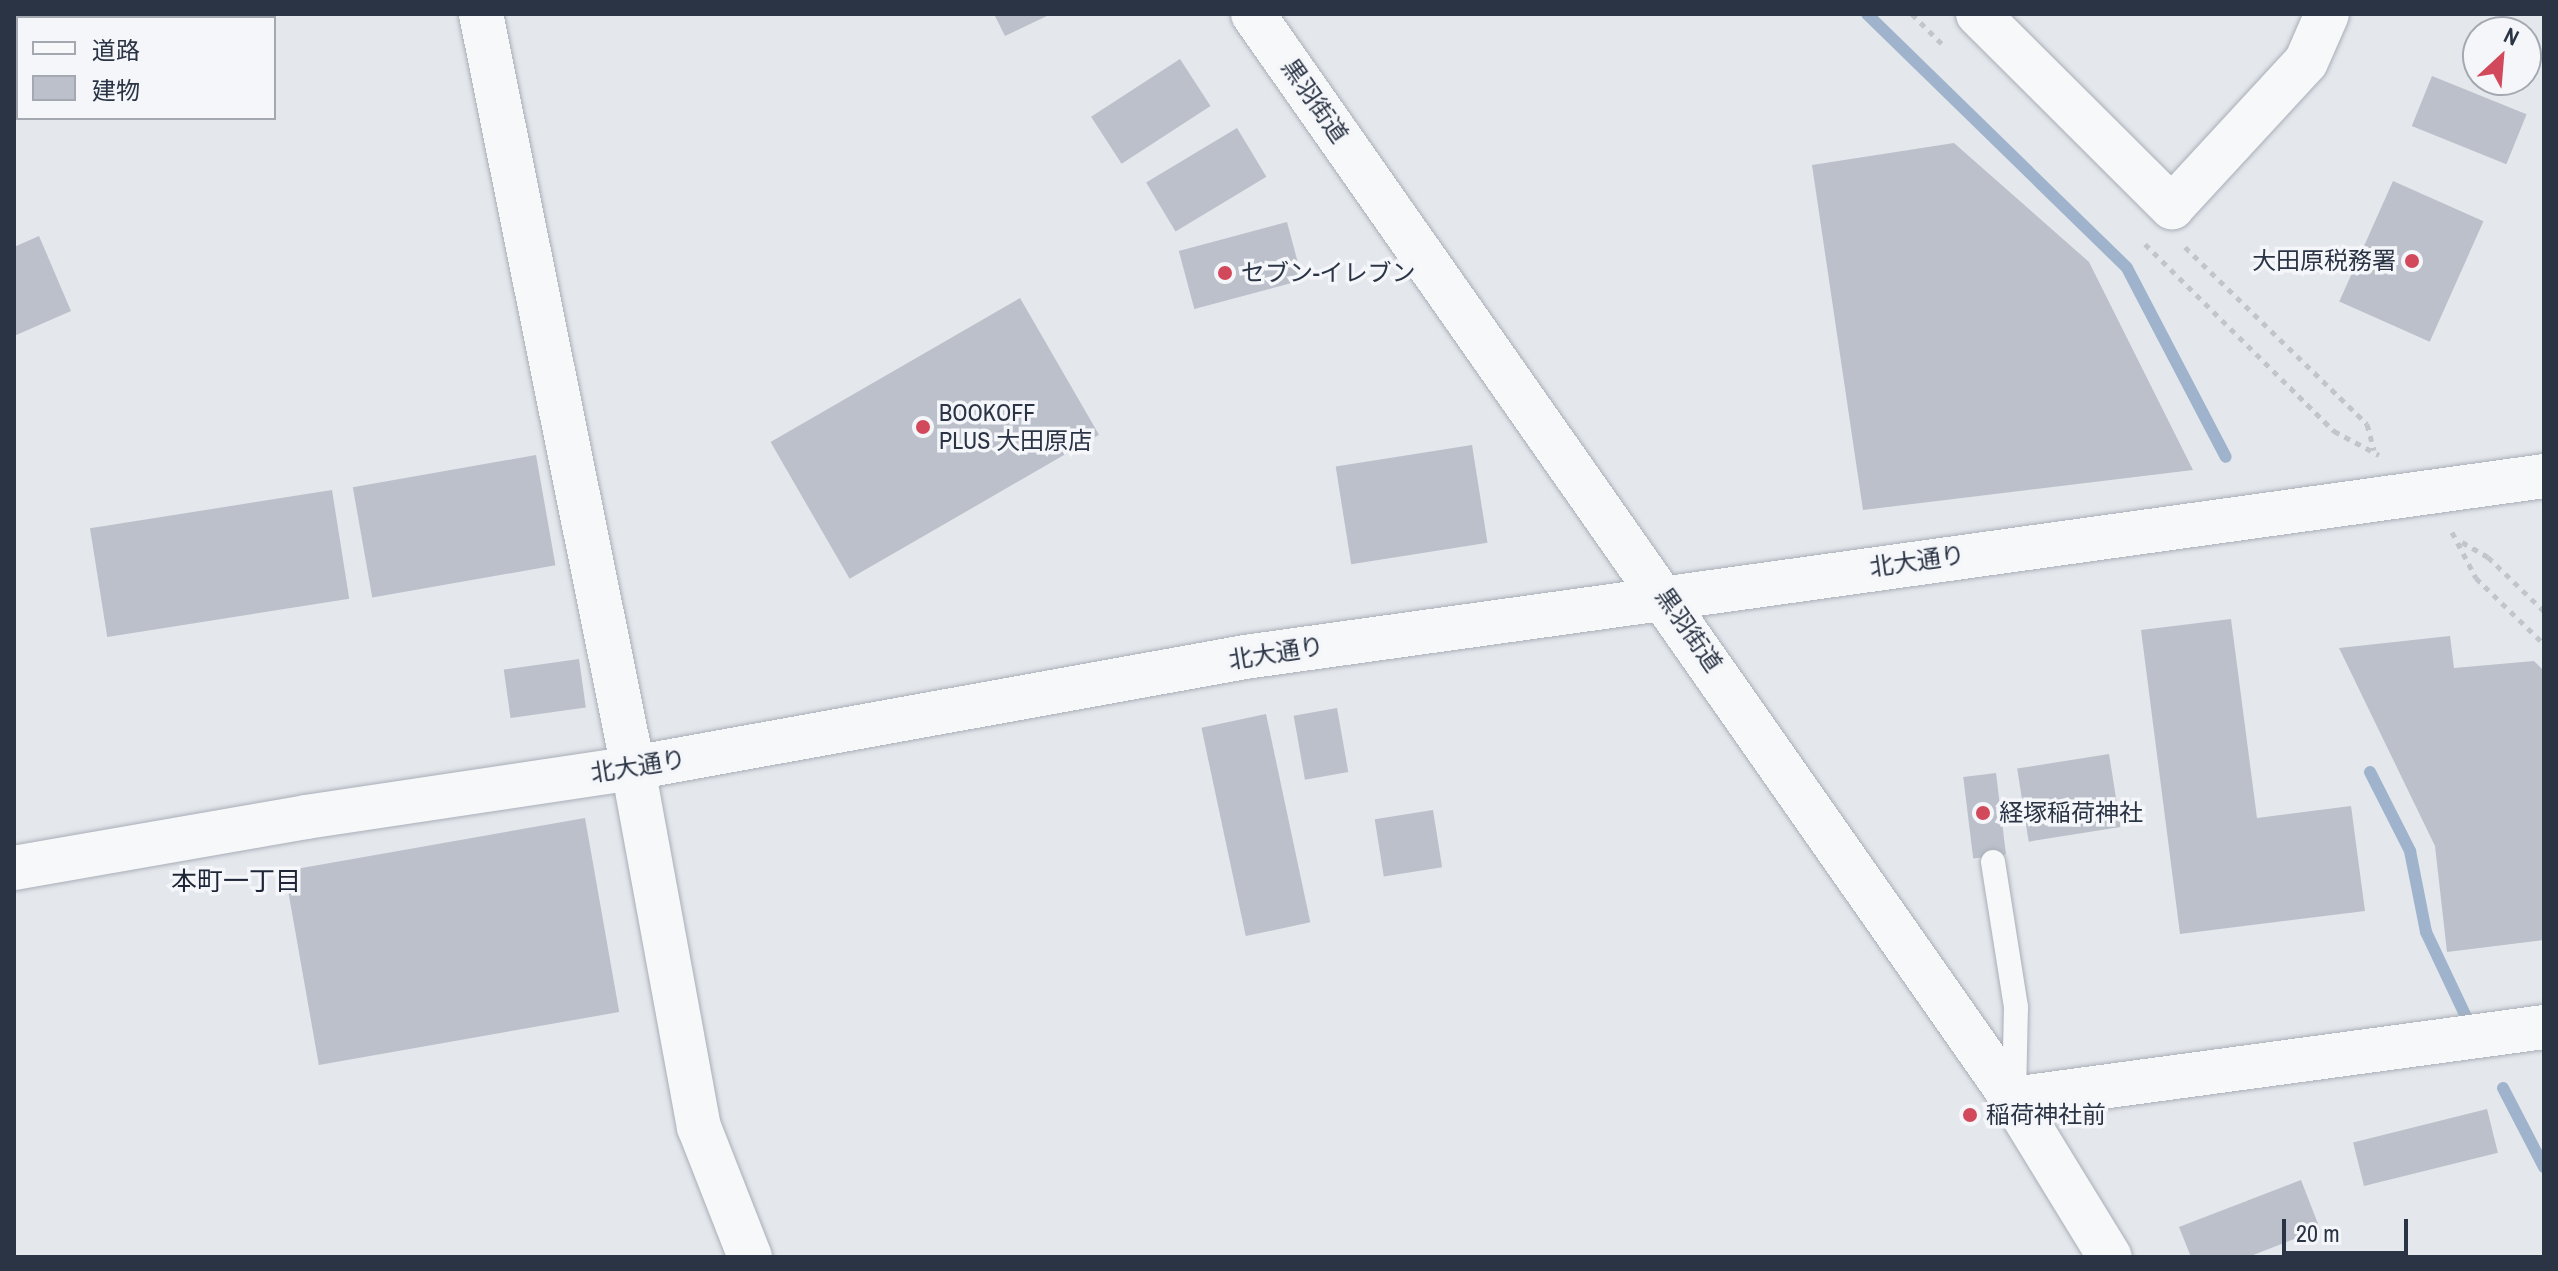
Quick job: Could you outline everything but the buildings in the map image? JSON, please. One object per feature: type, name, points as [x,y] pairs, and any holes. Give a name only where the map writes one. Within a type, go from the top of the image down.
[{"type":"street","points":[[481,14],[633,768],[699,1127],[750,1257]]},
{"type":"street","name":"黒羽街道","points":[[1253,14],[1665,596],[2013,1099],[2110,1257]]},
{"type":"street","points":[[1978,14],[2172,207],[2306,62],[2327,14]]},
{"type":"street","name":"北大通り","points":[[14,868],[633,768],[1245,657],[1665,596],[2544,476]]},
{"type":"street","points":[[2013,1099],[2544,1027]]},
{"type":"lane","points":[[1993,862],[2016,1007],[2013,1099]]},
{"type":"path","points":[[2447,526],[2461,541],[2488,557],[2544,611]]},
{"type":"path","points":[[2461,541],[2476,578],[2544,644]]},
{"type":"waterway","points":[[1867,14],[2127,268],[2226,457]]},
{"type":"waterway","points":[[2370,772],[2410,851],[2426,932],[2470,1025]]},
{"type":"waterway","points":[[2503,1088],[2544,1167]]},
{"type":"place","name":"大田原税務署","points":[[2412,261]]},
{"type":"place","name":"セブン-イレブン","points":[[1225,273]]},
{"type":"place","name":"BOOKOFF PLUS 大田原店","points":[[923,427]]},
{"type":"place","name":"経塚稲荷神社","points":[[1983,813]]},
{"type":"place","name":"稲荷神社前","points":[[1970,1115]]},
{"type":"district","name":"本町一丁目","points":[[236,881]]}]
